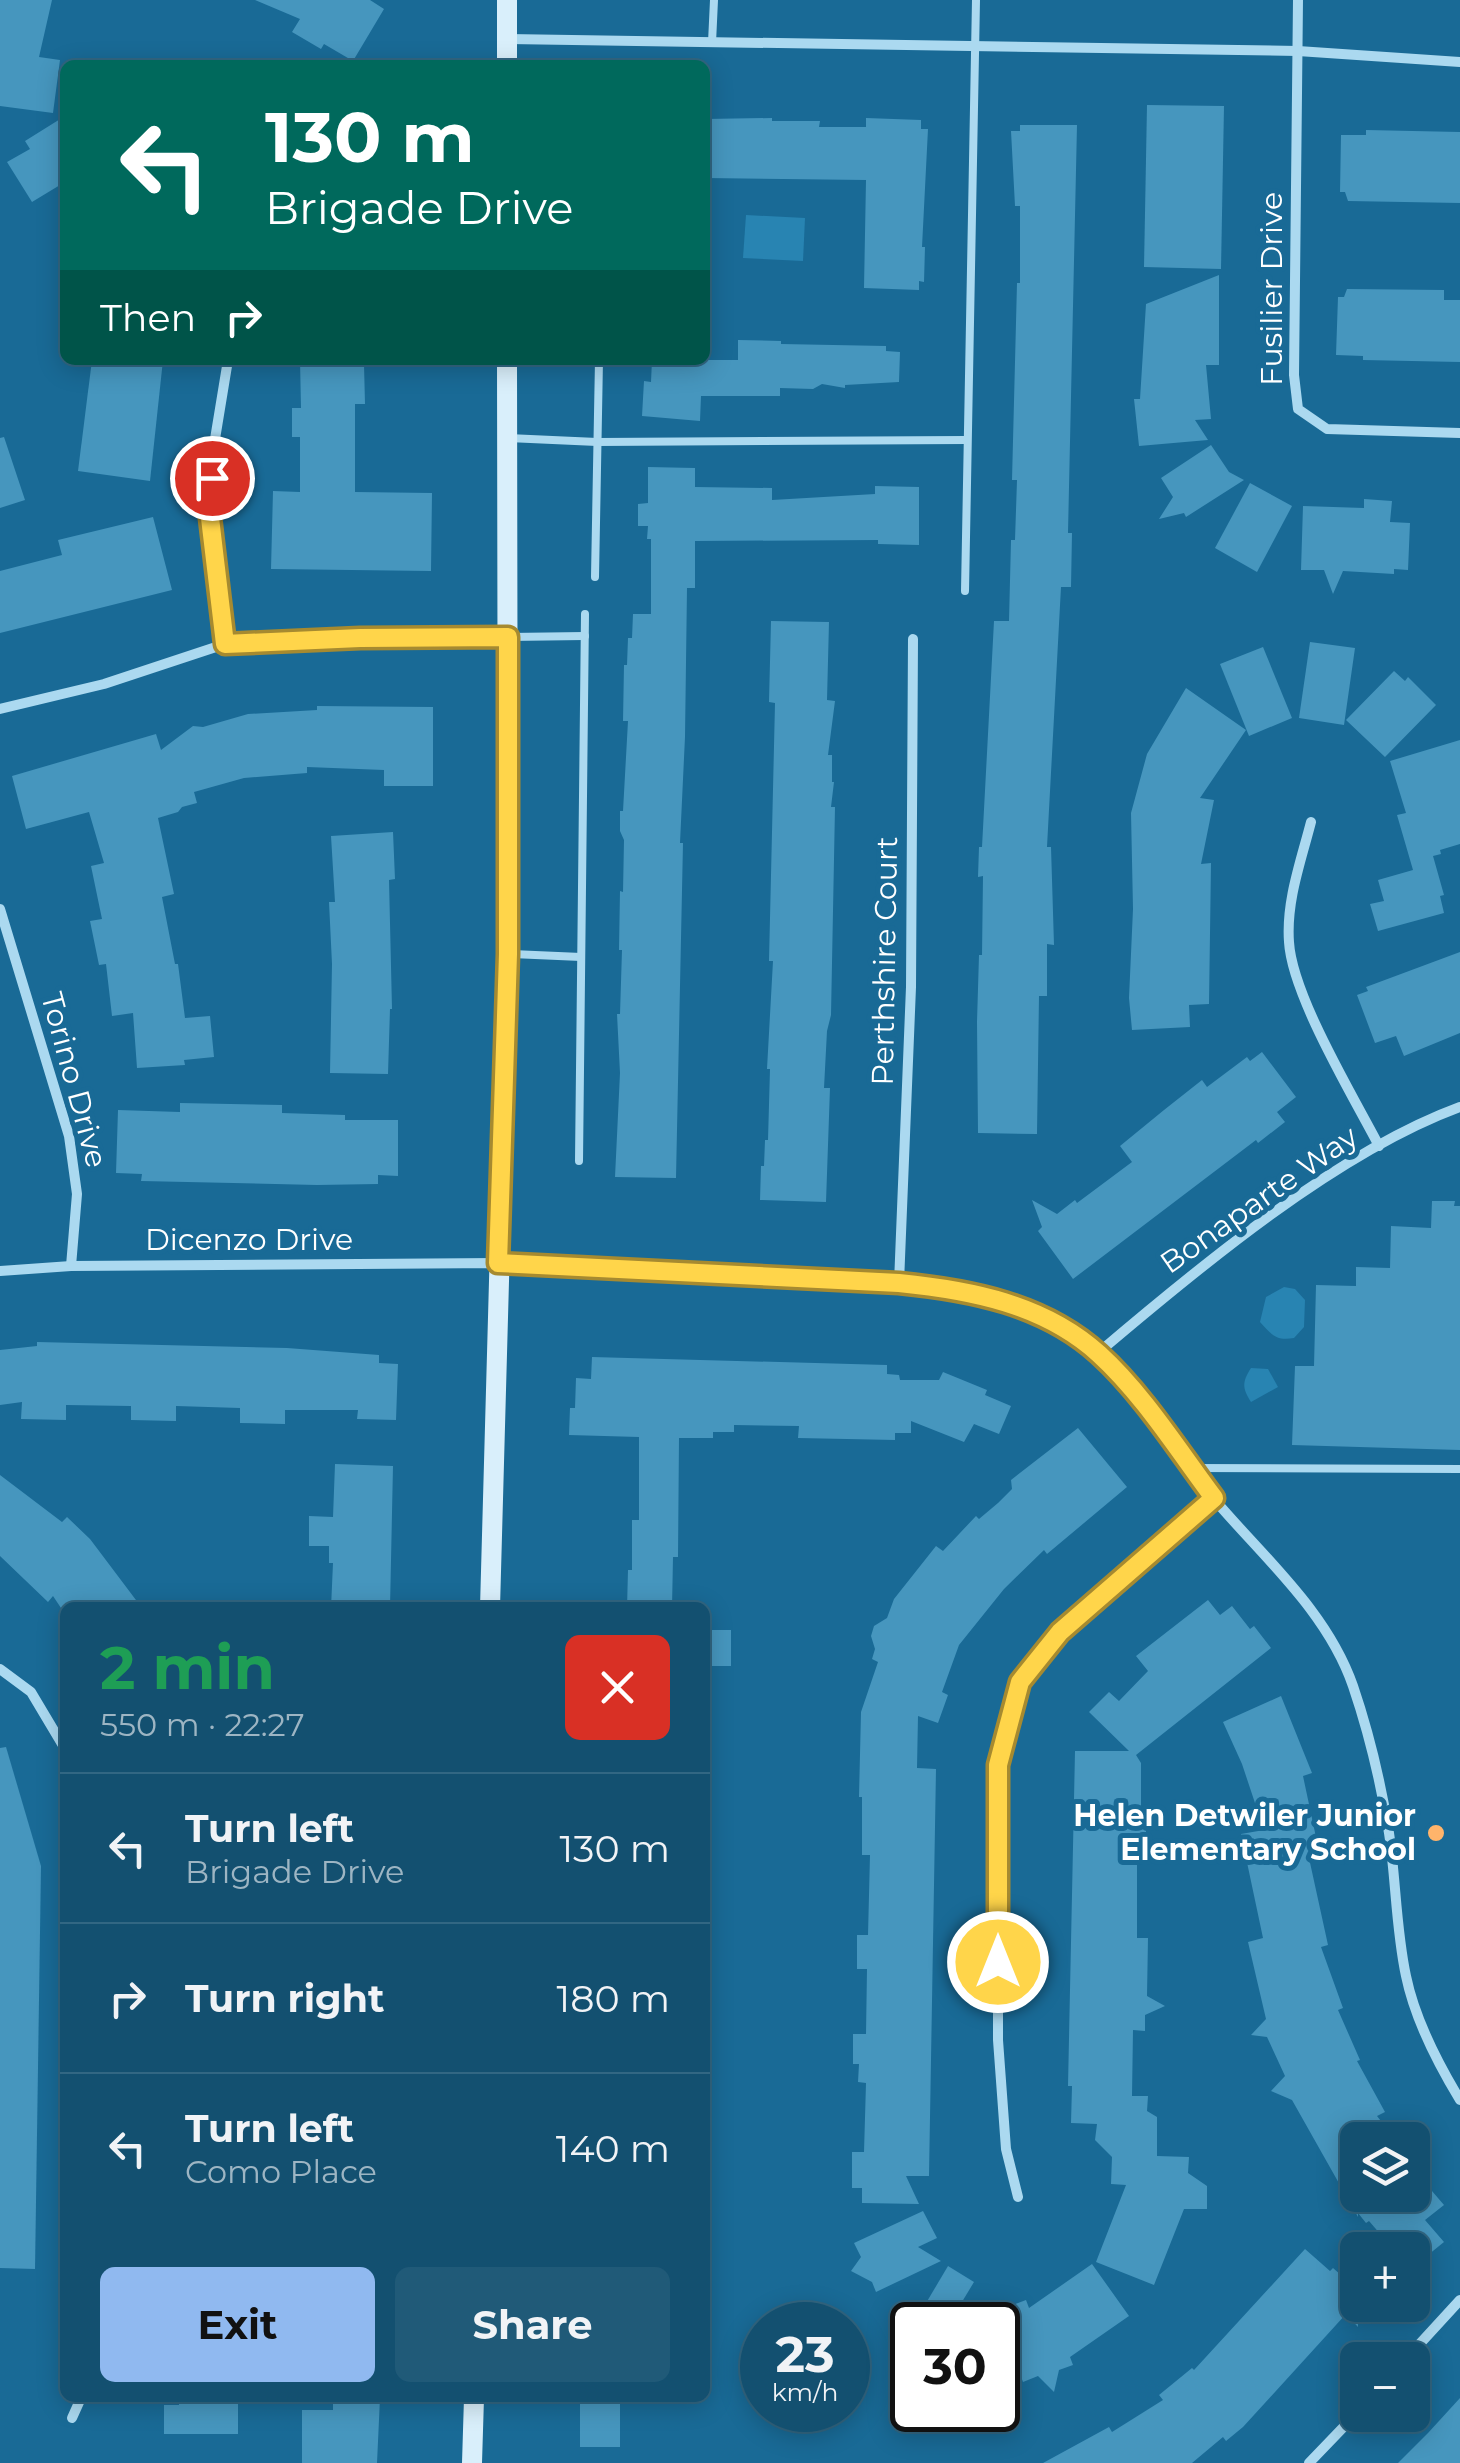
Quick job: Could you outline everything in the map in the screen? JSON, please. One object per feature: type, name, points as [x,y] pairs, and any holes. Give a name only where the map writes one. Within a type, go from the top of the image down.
[{"type":"main road","points":[[506,60],[507,0]]},
{"type":"main road","points":[[490,1602],[508,954],[507,365]]},
{"type":"main road","points":[[472,2463],[474,2402]]},
{"type":"street","name":"Fusilier Drive","points":[[1298,0],[1294,375],[1298,409],[1327,429],[1460,433]]},
{"type":"street","points":[[506,39],[1298,51],[1460,62]]},
{"type":"street","points":[[225,644],[210,518],[215,440],[227,365]]},
{"type":"street","points":[[0,709],[104,684],[225,644],[508,637]]},
{"type":"street","name":"Perthshire Court","points":[[899,1283],[911,987],[913,639]]},
{"type":"street","points":[[1311,822],[1290,899],[1289,945],[1300,990],[1379,1146]]},
{"type":"street","name":"Torino Drive","points":[[0,909],[69,1136],[77,1194],[70,1266]]},
{"type":"street","name":"Bonaparte Way","points":[[1098,1353],[1161,1299],[1308,1190],[1379,1146],[1460,1106]]},
{"type":"street","name":"Dicenzo Drive","points":[[0,1270],[70,1266],[498,1263],[899,1283],[960,1289],[1010,1303],[1062,1328],[1098,1353],[1128,1386],[1214,1498],[1284,1573],[1352,1683],[1389,1830],[1406,1977],[1433,2054],[1460,2100]]},
{"type":"street","points":[[1018,2197],[1006,2149],[998,2040],[998,1765],[1020,1682],[1060,1632],[1214,1498]]},
{"type":"street","points":[[0,1668],[31,1692],[60,1741]]},
{"type":"street","points":[[1422,2342],[1460,2300]]},
{"type":"street","points":[[72,2418],[78,2402]]},
{"type":"street","points":[[1309,2463],[1340,2431]]},
{"type":"lane","points":[[712,43],[714,0]]},
{"type":"lane","points":[[966,591],[976,0]]},
{"type":"lane","points":[[595,577],[599,365]]},
{"type":"lane","points":[[508,438],[597,442],[967,440]]},
{"type":"lane","points":[[578,1161],[585,614]]},
{"type":"lane","points":[[508,637],[584,636]]},
{"type":"lane","points":[[508,954],[581,957]]},
{"type":"lane","points":[[1191,1468],[1460,1470]]},
{"type":"shaded area","points":[[746,215],[805,218],[803,261],[743,258]]},
{"type":"shaded area","points":[[1284,1287],[1295,1289],[1305,1300],[1304,1327],[1294,1338],[1283,1339],[1260,1322],[1266,1297]]},
{"type":"shaded area","points":[[1251,1368],[1268,1369],[1278,1387],[1251,1402],[1244,1385]]},
{"type":"building","points":[[0,0],[52,0],[39,57],[60,60],[53,113],[0,106]]},
{"type":"building","points":[[255,0],[370,0],[384,9],[354,60],[324,44],[321,49],[292,32],[300,19]]},
{"type":"building","points":[[1147,105],[1224,106],[1221,269],[1144,267]]},
{"type":"building","points":[[866,118],[921,120],[921,129],[928,129],[924,282],[919,281],[919,290],[864,288],[866,180],[710,178],[710,119],[820,121],[819,127],[866,127]]},
{"type":"building","points":[[60,119],[60,185],[32,202],[7,162],[30,149],[25,141]]},
{"type":"building","points":[[1020,125],[1077,125],[1068,533],[1072,533],[1071,587],[1061,587],[1047,847],[1051,847],[1054,945],[1047,944],[1047,996],[1039,996],[1037,1134],[978,1133],[977,1022],[983,876],[978,877],[979,847],[994,621],[1009,621],[1011,540],[1015,540],[1017,480],[1012,480],[1020,206],[1015,206],[1011,131],[1020,131]]},
{"type":"building","points":[[1366,130],[1460,132],[1460,203],[1348,201],[1345,192],[1340,192],[1341,135],[1366,135]]},
{"type":"building","points":[[1219,275],[1219,365],[1206,365],[1211,419],[1195,420],[1208,440],[1139,446],[1134,399],[1140,399],[1146,304]]},
{"type":"building","points":[[1347,289],[1444,290],[1444,300],[1460,300],[1460,362],[1363,360],[1363,356],[1336,355],[1338,297],[1344,297]]},
{"type":"building","points":[[738,340],[886,346],[886,351],[900,352],[899,382],[845,388],[822,384],[813,389],[780,388],[780,396],[701,396],[700,421],[642,416],[644,381],[651,382],[652,365],[710,365],[710,360],[738,360]]},
{"type":"building","points":[[91,365],[162,365],[150,481],[78,471]]},
{"type":"building","points":[[300,365],[364,365],[365,404],[355,404],[355,492],[432,493],[431,571],[271,569],[273,491],[300,492],[300,437],[292,437],[292,408],[301,408]]},
{"type":"building","points":[[4,437],[25,500],[0,508],[0,438]]},
{"type":"building","points":[[1211,445],[1229,472],[1244,480],[1186,517],[1184,513],[1159,519],[1173,497],[1161,478]]},
{"type":"building","points":[[648,467],[695,468],[695,487],[772,488],[772,500],[875,494],[875,486],[919,487],[919,545],[878,544],[878,540],[695,541],[695,588],[687,588],[676,1178],[615,1177],[624,840],[620,811],[628,721],[623,721],[624,665],[628,638],[632,638],[633,614],[651,614],[651,539],[647,539],[648,526],[638,526],[638,504],[648,503]]},
{"type":"building","points":[[1250,483],[1292,506],[1257,572],[1215,548]]},
{"type":"building","points":[[1364,499],[1392,501],[1390,522],[1410,523],[1408,570],[1394,569],[1394,574],[1343,571],[1333,594],[1324,570],[1301,570],[1303,506],[1364,508]]},
{"type":"building","points":[[153,517],[172,590],[0,633],[0,571],[62,555],[58,540]]},
{"type":"building","points":[[771,621],[829,622],[827,700],[835,701],[828,755],[832,755],[834,782],[831,807],[835,807],[831,1015],[824,1088],[830,1088],[826,1202],[760,1200],[761,1166],[768,1140],[773,961],[769,961],[775,703],[769,702]]},
{"type":"building","points":[[1310,642],[1355,648],[1344,725],[1299,718]]},
{"type":"building","points":[[1263,647],[1292,718],[1249,736],[1220,664]]},
{"type":"building","points":[[1394,671],[1405,681],[1408,677],[1436,705],[1385,757],[1346,720]]},
{"type":"building","points":[[1186,688],[1246,730],[1200,798],[1214,800],[1201,864],[1211,863],[1209,1004],[1189,1005],[1190,1027],[1132,1030],[1131,813],[1147,754]]},
{"type":"building","points":[[317,706],[433,707],[433,786],[384,786],[384,770],[307,767],[307,773],[244,778],[194,792],[197,803],[158,818],[174,894],[162,897],[178,964],[185,1018],[210,1016],[214,1057],[184,1060],[185,1065],[137,1068],[133,1013],[112,1016],[106,964],[99,965],[90,921],[102,919],[91,866],[104,863],[89,812],[26,829],[12,776],[156,734],[161,750],[193,726],[203,727],[248,714],[317,710]]},
{"type":"building","points":[[1460,740],[1460,844],[1433,856],[1444,895],[1440,896],[1444,913],[1378,931],[1370,904],[1384,901],[1378,880],[1413,870],[1397,815],[1406,813],[1390,761]]},
{"type":"building","points":[[393,832],[395,879],[389,880],[392,1009],[388,1074],[330,1073],[329,902],[335,902],[331,836]]},
{"type":"building","points":[[1460,952],[1460,1033],[1404,1056],[1396,1036],[1375,1043],[1357,995],[1368,991],[1366,987]]},
{"type":"building","points":[[1262,1052],[1296,1097],[1277,1112],[1285,1122],[1073,1279],[1038,1231],[1042,1227],[1032,1200],[1057,1214],[1075,1200],[1077,1203],[1132,1162],[1120,1146],[1164,1110],[1202,1080],[1207,1087],[1247,1057],[1250,1061]]},
{"type":"building","points":[[180,1103],[282,1105],[282,1113],[345,1115],[345,1120],[398,1120],[398,1176],[378,1175],[378,1184],[317,1185],[141,1181],[142,1174],[116,1173],[118,1110],[180,1112]]},
{"type":"building","points":[[1432,1201],[1455,1201],[1454,1206],[1460,1206],[1460,1450],[1292,1445],[1295,1366],[1314,1366],[1316,1285],[1356,1286],[1356,1267],[1390,1268],[1391,1226],[1431,1228]]},
{"type":"building","points":[[37,1342],[287,1348],[379,1355],[379,1363],[398,1364],[396,1420],[357,1419],[358,1410],[285,1410],[285,1424],[240,1423],[240,1408],[176,1406],[176,1421],[131,1420],[131,1406],[66,1405],[66,1420],[21,1419],[22,1402],[0,1405],[0,1350],[37,1346]]},
{"type":"building","points":[[592,1357],[887,1365],[887,1374],[899,1375],[900,1380],[939,1380],[943,1372],[987,1390],[985,1395],[1011,1406],[999,1434],[974,1424],[964,1442],[911,1421],[911,1433],[895,1433],[895,1440],[798,1438],[799,1426],[734,1425],[734,1432],[713,1432],[713,1438],[679,1438],[678,1557],[673,1557],[672,1602],[627,1602],[632,1520],[639,1520],[639,1437],[569,1435],[576,1378],[591,1379]]},
{"type":"building","points":[[1078,1428],[1127,1487],[1047,1554],[1044,1550],[1004,1589],[959,1645],[942,1692],[948,1695],[938,1723],[918,1716],[917,1768],[936,1769],[929,2176],[906,2176],[919,2204],[862,2203],[862,2188],[852,2188],[852,2152],[864,2152],[866,2083],[858,2082],[859,2064],[853,2064],[853,2034],[866,2034],[867,1969],[857,1969],[857,1935],[868,1935],[870,1855],[862,1855],[859,1797],[861,1712],[878,1662],[872,1659],[875,1649],[871,1636],[874,1626],[887,1618],[894,1599],[936,1546],[943,1551],[976,1516],[979,1519],[1012,1489],[1011,1480]]},
{"type":"building","points":[[335,1464],[393,1466],[390,1602],[331,1602],[333,1563],[329,1563],[329,1546],[309,1546],[309,1516],[333,1517]]},
{"type":"building","points":[[0,1475],[62,1522],[67,1517],[90,1539],[137,1602],[60,1602],[60,1606],[53,1596],[48,1602],[0,1556]]},
{"type":"building","points":[[1208,1600],[1220,1615],[1232,1606],[1271,1648],[1136,1755],[1141,1763],[1141,1825],[1146,1825],[1146,1859],[1137,1859],[1137,1938],[1148,1938],[1147,1996],[1165,2006],[1145,2015],[1145,2031],[1133,2030],[1132,2096],[1148,2096],[1147,2111],[1157,2117],[1157,2156],[1189,2157],[1188,2173],[1207,2186],[1207,2209],[1184,2209],[1154,2285],[1096,2262],[1126,2185],[1111,2184],[1112,2157],[1095,2140],[1097,2124],[1071,2123],[1072,2086],[1068,2086],[1075,1751],[1129,1751],[1089,1712],[1109,1692],[1119,1701],[1148,1671],[1136,1656]]},
{"type":"building","points":[[710,1630],[731,1630],[731,1666],[710,1666]]},
{"type":"building","points":[[1281,1696],[1312,1773],[1303,1776],[1320,1856],[1309,1858],[1328,1945],[1321,1947],[1343,2008],[1338,2010],[1360,2060],[1357,2061],[1385,2112],[1377,2116],[1382,2122],[1340,2122],[1340,2185],[1292,2100],[1271,2091],[1285,2076],[1267,2037],[1251,2035],[1266,2019],[1248,1942],[1263,1938],[1241,1834],[1264,1830],[1223,1722]]},
{"type":"building","points":[[6,1747],[41,1866],[35,2269],[0,2268],[0,1748]]},
{"type":"building","points":[[1430,2189],[1444,2205],[1425,2220],[1444,2242],[1430,2253],[1430,2232],[1378,2232],[1358,2213],[1358,2217],[1355,2212],[1430,2212]]},
{"type":"building","points":[[923,2211],[937,2238],[918,2247],[941,2261],[876,2292],[872,2282],[851,2271],[861,2257],[854,2243]]},
{"type":"building","points":[[1305,2249],[1330,2271],[1333,2268],[1340,2274],[1340,2321],[1243,2427],[1226,2441],[1223,2437],[1192,2463],[1043,2463],[1109,2427],[1112,2432],[1163,2400],[1159,2395],[1194,2370]]},
{"type":"building","points":[[1092,2264],[1129,2316],[1070,2357],[1073,2365],[1059,2370],[1054,2392],[1038,2376],[1023,2382],[1020,2374],[1020,2302],[1026,2300],[1029,2308]]},
{"type":"building","points":[[948,2266],[974,2282],[962,2302],[927,2302]]},
{"type":"building","points":[[1460,2398],[1460,2463],[1398,2463],[1430,2432]]},
{"type":"building","points":[[238,2402],[238,2434],[164,2434],[164,2405]]},
{"type":"building","points":[[333,2402],[380,2402],[377,2463],[302,2463],[302,2410],[333,2410]]},
{"type":"building","points":[[580,2402],[620,2402],[620,2447],[580,2447]]},
{"type":"place","name":"Helen Detwiler Junior Elementary School","points":[[1436,1833]]},
{"type":"route","points":[[212,478],[210,518],[225,644],[508,637],[508,954],[498,1263],[899,1283],[960,1289],[1010,1303],[1062,1328],[1098,1353],[1214,1498],[1189,1524],[1128,1570],[1060,1632],[1020,1682],[998,1765],[998,1962]]}]
